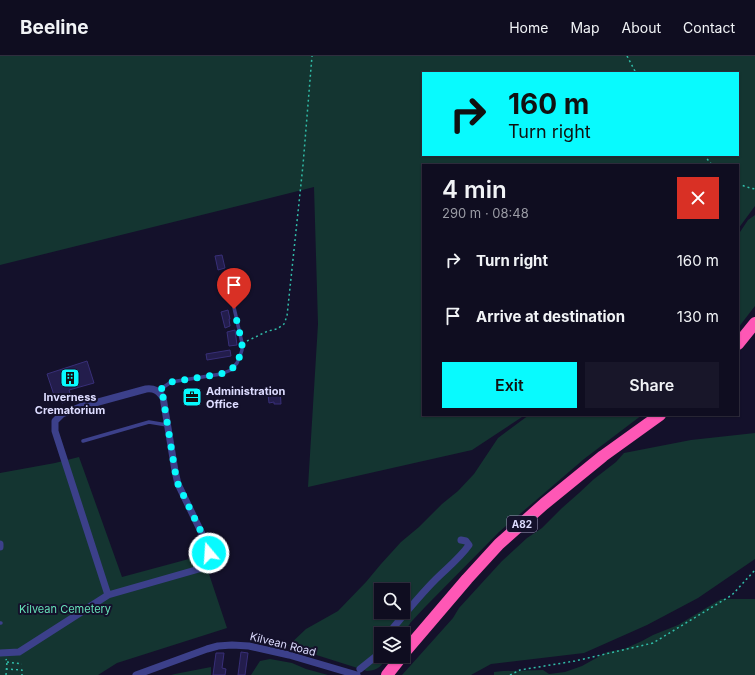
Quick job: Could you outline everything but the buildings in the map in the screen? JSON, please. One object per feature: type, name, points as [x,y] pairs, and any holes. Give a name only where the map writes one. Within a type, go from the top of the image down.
[{"type":"highway","points":[[739,343],[755,323]]},
{"type":"highway","name":"A82","points":[[410,646],[499,544],[544,504],[603,456],[659,416]]},
{"type":"highway","name":"A82","points":[[387,675],[396,663]]},
{"type":"street","points":[[2,653],[19,652],[108,595],[199,569],[205,562],[209,553],[206,542],[178,484],[163,397],[158,391],[152,388],[80,407],[62,414],[55,421],[56,431],[108,595]]},
{"type":"street","points":[[394,627],[428,588],[469,546],[466,541],[462,540]]},
{"type":"street","name":"Kilvean Road","points":[[136,675],[207,649],[232,645],[248,646],[289,655],[345,673],[358,672]]},
{"type":"street","points":[[358,672],[374,658]]},
{"type":"lane","points":[[158,391],[171,382],[221,374],[231,370],[237,363],[242,350],[242,343],[228,281]]},
{"type":"lane","points":[[83,441],[149,422],[168,425]]},
{"type":"path","points":[[242,343],[268,331],[277,329],[284,324],[287,316],[303,165],[312,56]]},
{"type":"path","points":[[627,56],[635,72]]},
{"type":"path","points":[[705,156],[711,164]]},
{"type":"path","points":[[739,184],[755,189]]},
{"type":"path","points":[[510,675],[520,670],[575,661],[653,643],[732,594],[755,570]]},
{"type":"path","points":[[2,653],[7,662],[6,675]]},
{"type":"path","points":[[7,662],[22,664]]},
{"type":"path","points":[[6,669],[22,670],[22,675]]},
{"type":"green space","points":[[0,56],[755,56],[755,206],[739,228],[739,164],[422,164],[422,416],[523,416],[472,450],[308,487],[318,324],[314,187],[0,265]]},
{"type":"green space","points":[[755,215],[755,306],[739,327],[739,234],[748,220]]},
{"type":"green space","points":[[528,416],[641,416],[584,459],[499,532],[426,606],[408,627],[374,627],[374,663],[383,663],[377,668],[367,671],[288,646],[306,629],[338,611],[401,542],[458,491],[474,474],[498,438]]},
{"type":"green space","points":[[755,433],[755,559],[698,598],[647,625],[584,653],[491,664],[471,675],[402,675],[453,618],[459,608],[502,561],[527,538],[542,528],[562,508],[594,479],[616,462],[624,453],[691,440]]},
{"type":"green space","name":"Kilvean Cemetery","points":[[79,457],[122,577],[200,556],[205,562],[227,628],[117,663],[98,675],[0,675],[0,473]]},
{"type":"green space","points":[[721,599],[755,599],[755,675],[494,675],[494,672],[503,671],[543,670],[549,674],[565,672],[582,666],[607,652],[624,649],[678,625]]},
{"type":"green space","points":[[270,659],[292,663],[306,669],[328,675],[251,675],[260,661]]},
{"type":"green space","points":[[211,667],[211,675],[171,675],[175,674]]},
{"type":"place","name":"Inverness Crematorium","points":[[70,378]]},
{"type":"place","name":"Administration Office","points":[[192,397]]},
{"type":"route","points":[[209,553],[206,542],[178,484],[163,397],[158,391],[171,382],[221,374],[231,370],[237,363],[242,350],[242,343],[234,309]]}]
